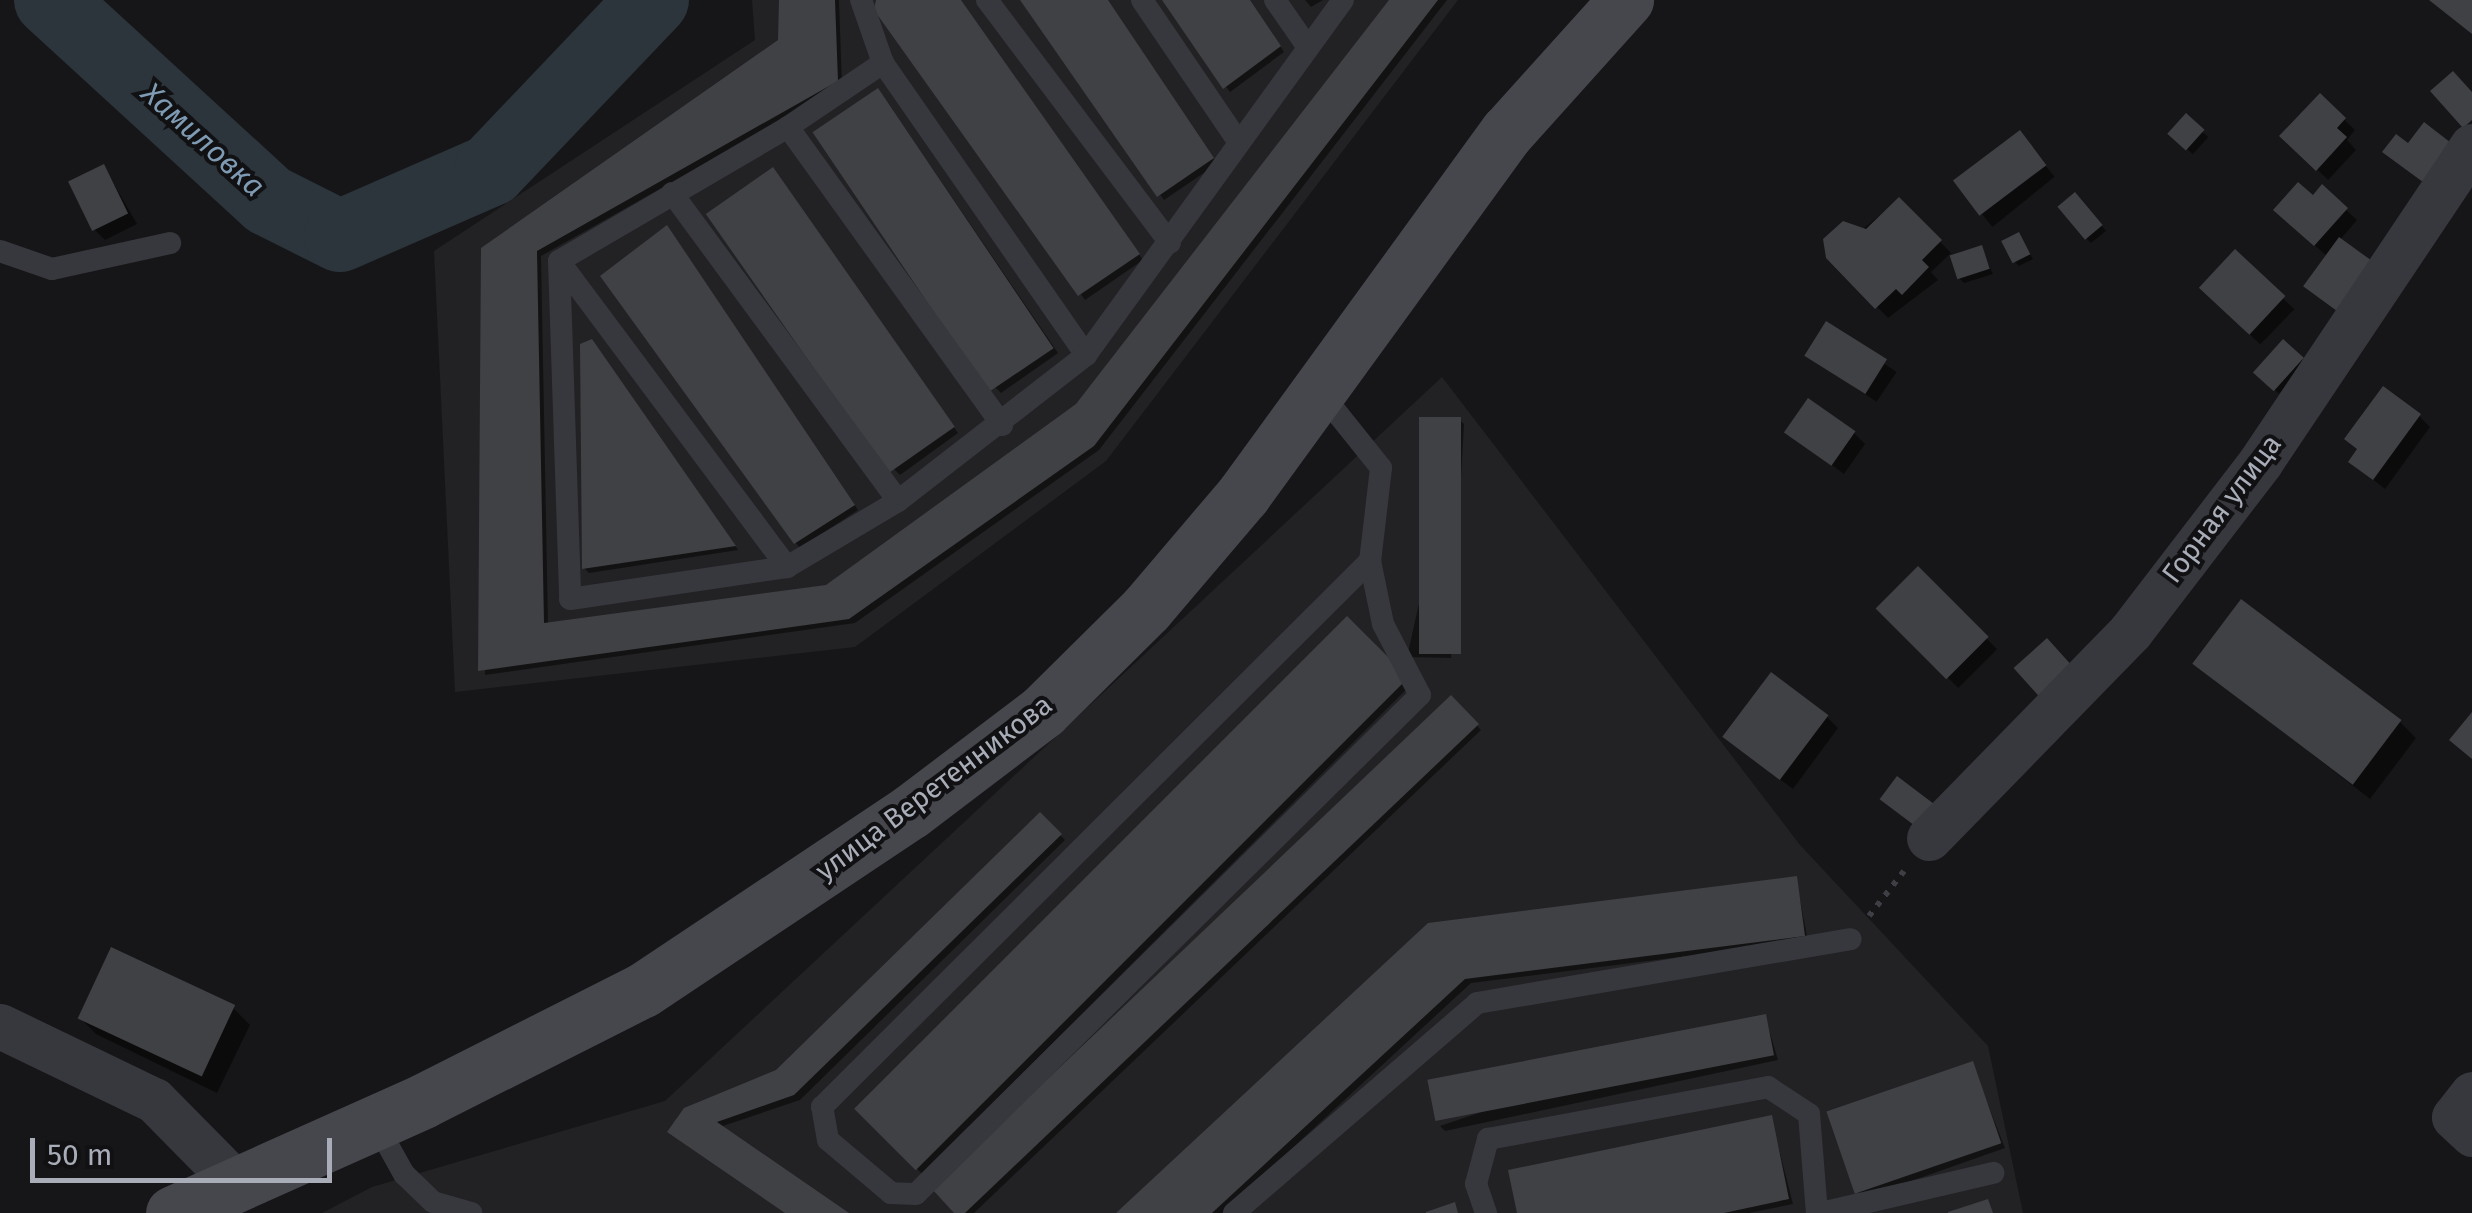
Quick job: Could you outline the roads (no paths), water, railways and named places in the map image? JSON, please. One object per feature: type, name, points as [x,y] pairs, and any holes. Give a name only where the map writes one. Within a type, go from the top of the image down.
[{"type":"main road","name":"улица Веретенникова","points":[[176,1212],[235,1182],[375,1122],[643,990],[910,812],[1043,711],[1146,609],[1321,392],[1507,132],[1626,0]]},
{"type":"street","name":"Горная улица","points":[[1929,838],[2130,632],[2261,461],[2472,146]]},
{"type":"street","points":[[0,1026],[154,1100],[235,1182]]},
{"type":"lane","points":[[861,0],[883,62],[1086,354]]},
{"type":"lane","points":[[988,0],[1170,243]]},
{"type":"lane","points":[[1142,0],[1238,141]]},
{"type":"lane","points":[[1275,0],[1307,46]]},
{"type":"lane","points":[[559,261],[570,599],[788,567],[898,501],[1002,425],[1086,354],[1343,0]]},
{"type":"lane","points":[[559,261],[788,127],[883,62]]},
{"type":"lane","points":[[788,127],[1002,425]]},
{"type":"lane","points":[[672,193],[898,501]]},
{"type":"lane","points":[[0,251],[52,270],[170,243]]},
{"type":"lane","points":[[559,261],[788,567]]},
{"type":"lane","points":[[1321,392],[1381,468],[1370,561],[1383,624],[1420,695],[916,1194],[891,1193],[828,1140],[822,1107],[1370,561]]},
{"type":"lane","points":[[1234,1213],[1478,1003],[1851,939]]},
{"type":"lane","points":[[1486,1213],[1476,1184],[1488,1139],[1768,1087],[1809,1114],[1819,1213],[1993,1172]]},
{"type":"lane","points":[[375,1122],[404,1174],[433,1202],[471,1213]]},
{"type":"waterway","name":"Хамиловка","points":[[50,0],[268,200],[340,236],[491,170],[653,0]]}]
